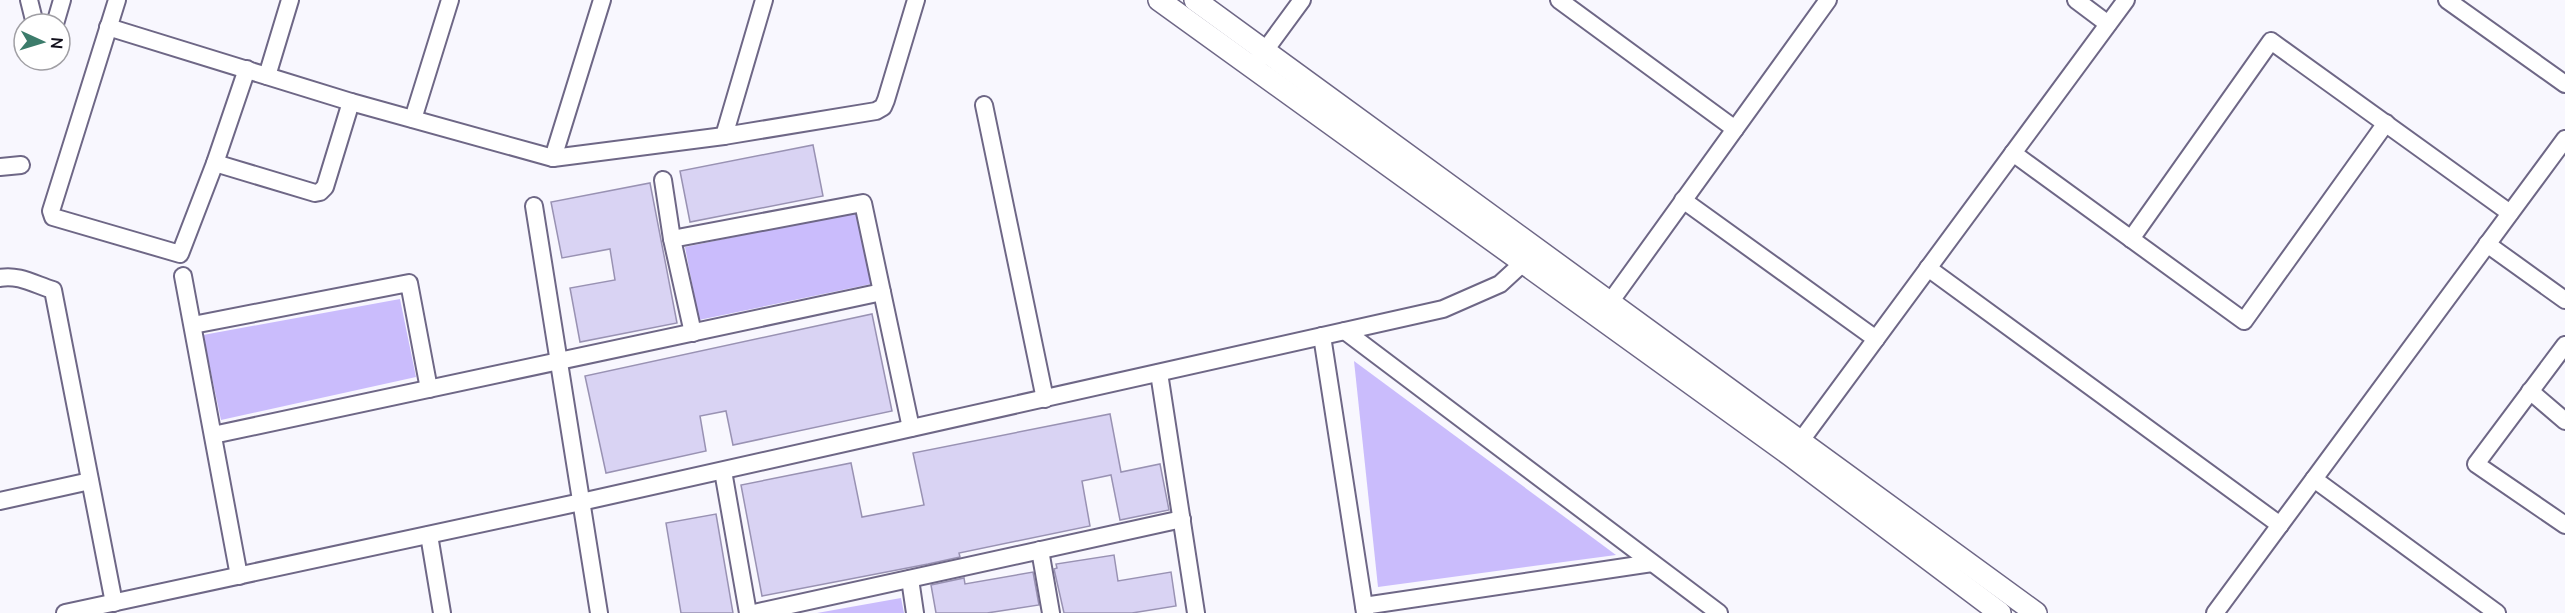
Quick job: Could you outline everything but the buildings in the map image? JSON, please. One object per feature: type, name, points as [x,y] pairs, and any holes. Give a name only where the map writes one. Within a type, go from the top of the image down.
[{"type":"street","points":[[117,0],[51,215],[180,254],[215,163],[247,69]]},
{"type":"street","points":[[267,76],[290,0]]},
{"type":"street","points":[[413,119],[450,0]]},
{"type":"street","points":[[553,158],[602,0]]},
{"type":"street","points":[[724,136],[764,0]]},
{"type":"street","points":[[108,27],[351,102],[553,158],[724,136],[876,111],[883,107],[916,0]]},
{"type":"street","points":[[1159,0],[1258,59],[1796,448],[2036,613]]},
{"type":"street","points":[[1195,0],[1258,59],[1523,263],[1604,309]]},
{"type":"street","points":[[1258,59],[1302,0]]},
{"type":"street","points":[[1559,0],[1735,129]]},
{"type":"street","points":[[1604,309],[1828,0]]},
{"type":"street","points":[[2076,0],[2109,24]]},
{"type":"street","points":[[1796,448],[2127,0]]},
{"type":"street","points":[[2446,0],[2565,84]]},
{"type":"street","points":[[2131,239],[2271,41],[2510,213]]},
{"type":"street","points":[[215,163],[315,193],[320,192],[325,187],[351,102]]},
{"type":"street","points":[[984,105],[1045,399]]},
{"type":"street","points":[[2013,153],[2244,321],[2386,123]]},
{"type":"street","points":[[2215,613],[2565,138]]},
{"type":"street","points":[[0,167],[21,165]]},
{"type":"street","points":[[663,180],[672,239],[693,333]]},
{"type":"street","points":[[1683,200],[1876,339]]},
{"type":"street","points":[[672,239],[863,202],[911,428]]},
{"type":"street","points":[[534,206],[599,613]]},
{"type":"street","points":[[2487,244],[2565,300]]},
{"type":"street","points":[[65,613],[114,603],[132,606],[239,576],[723,471],[1443,309],[1500,284],[1523,263]]},
{"type":"street","points":[[1928,268],[2280,525]]},
{"type":"street","points":[[0,278],[8,276],[53,290],[114,603]]},
{"type":"street","points":[[183,276],[239,576]]},
{"type":"street","points":[[193,325],[409,283],[429,389]]},
{"type":"street","points":[[213,435],[882,292]]},
{"type":"street","points":[[1345,331],[1719,613]]},
{"type":"street","points":[[1322,336],[1364,609],[1652,562]]},
{"type":"street","points":[[2565,345],[2476,464],[2565,525]]},
{"type":"street","points":[[1159,373],[1196,613]]},
{"type":"street","points":[[2530,391],[2565,421]]},
{"type":"street","points":[[1796,448],[2000,613]]},
{"type":"street","points":[[723,471],[748,613]]},
{"type":"street","points":[[2314,479],[2498,613]]},
{"type":"street","points":[[0,501],[90,481]]},
{"type":"street","points":[[754,613],[1182,519]]},
{"type":"street","points":[[429,535],[442,613]]},
{"type":"street","points":[[1040,550],[1051,613]]},
{"type":"street","points":[[910,579],[915,613]]},
{"type":"shaded area","points":[[856,212],[871,284],[699,320],[685,247]]},
{"type":"shaded area","points":[[400,299],[416,377],[221,420],[203,335]]},
{"type":"shaded area","points":[[1354,361],[1616,555],[1378,587]]},
{"type":"shaded area","points":[[901,598],[904,613],[817,613]]}]
